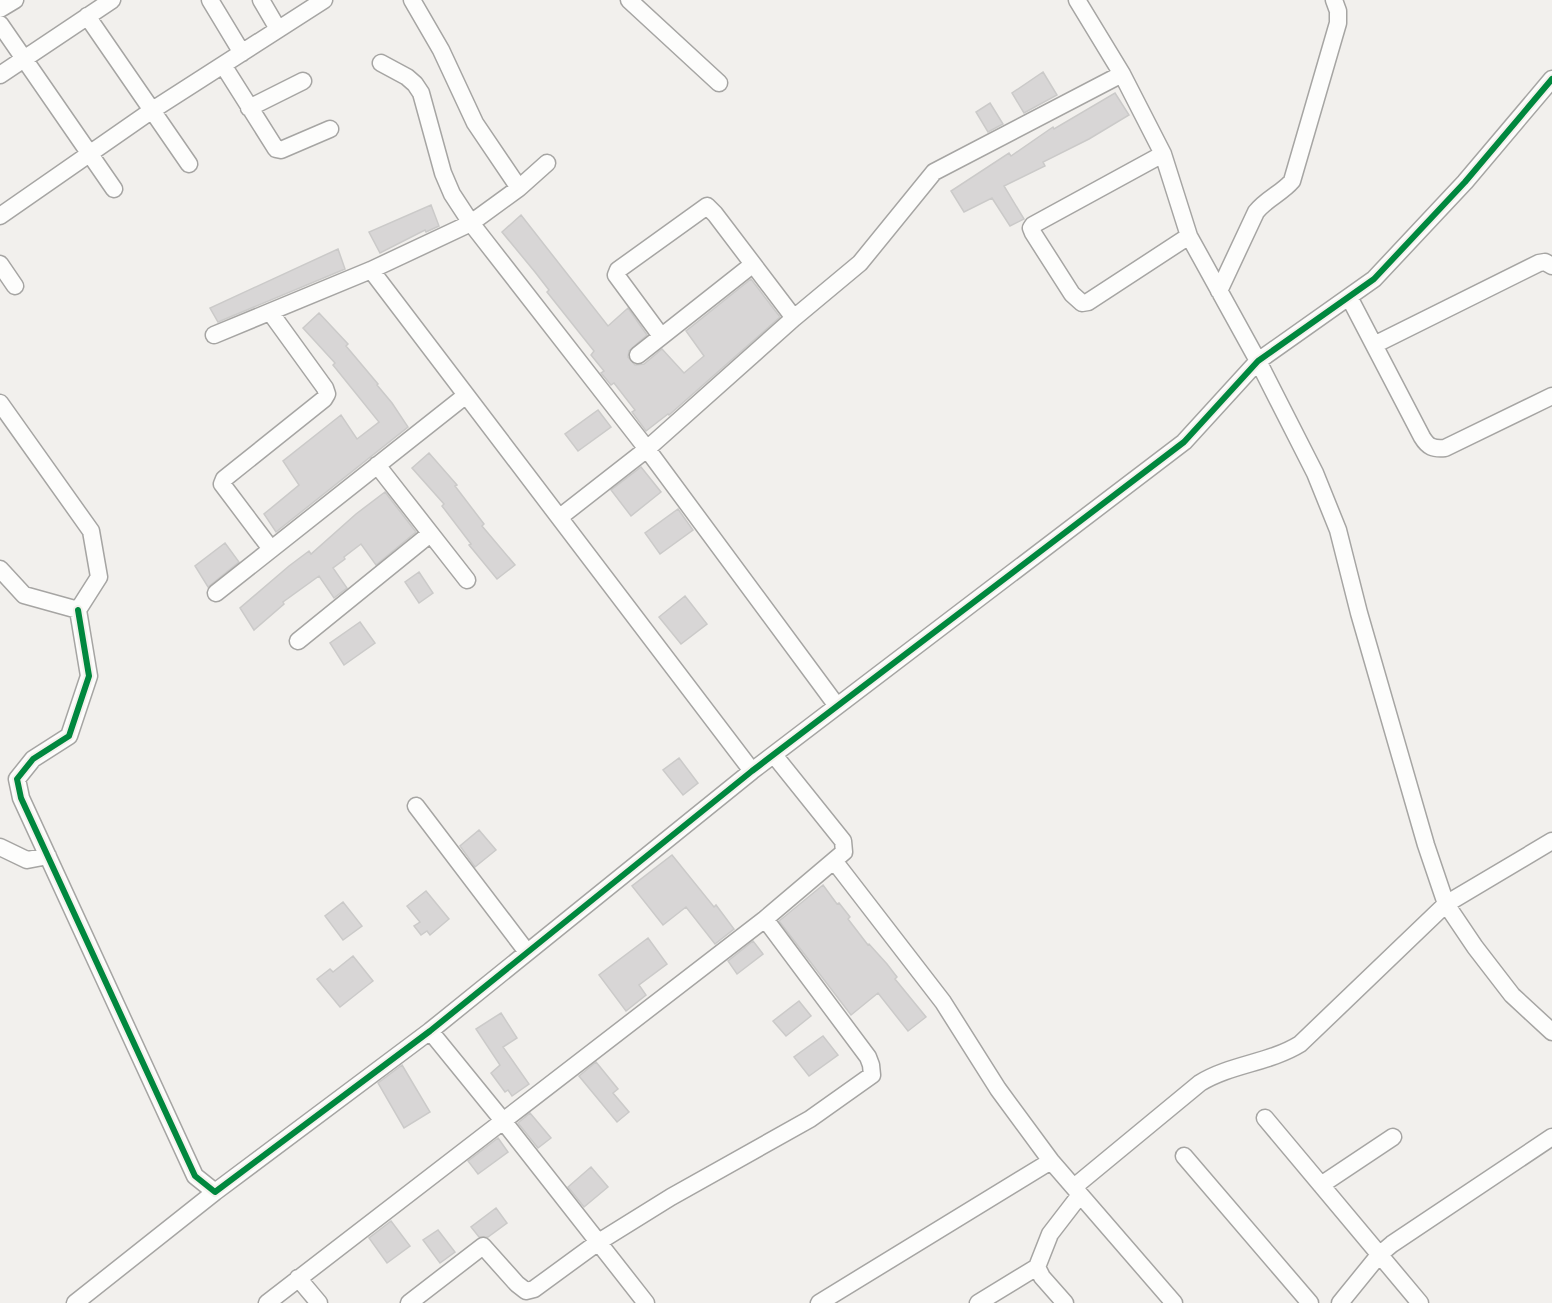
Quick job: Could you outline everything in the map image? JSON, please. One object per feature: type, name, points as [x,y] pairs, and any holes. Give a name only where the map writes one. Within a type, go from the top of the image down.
[{"type":"street","points":[[0,9],[15,0]]},
{"type":"street","points":[[0,75],[112,0]]},
{"type":"street","points":[[210,0],[242,53]]},
{"type":"street","points":[[261,0],[278,29]]},
{"type":"street","points":[[0,216],[151,111],[324,0]]},
{"type":"street","points":[[412,0],[441,50],[475,123],[519,188]]},
{"type":"street","points":[[629,0],[719,83]]},
{"type":"street","points":[[1077,0],[1122,74],[1163,154],[1189,237],[1258,361],[1315,473],[1338,530],[1359,613],[1426,844],[1446,904],[1512,995],[1552,1032]]},
{"type":"street","points":[[1219,291],[1256,212],[1261,205],[1292,181],[1338,23],[1338,11],[1334,0]]},
{"type":"street","points":[[87,16],[189,164]]},
{"type":"street","points":[[0,24],[114,189]]},
{"type":"street","points":[[381,63],[415,84],[420,93],[443,173],[452,194],[471,223],[646,449],[837,706]]},
{"type":"street","points":[[223,65],[274,148],[278,150],[330,129]]},
{"type":"street","points":[[560,517],[646,449],[860,263],[934,172],[1122,74]]},
{"type":"street","points":[[75,1303],[215,1192],[430,1031],[752,771],[1184,442],[1258,361],[1374,279],[1465,182],[1552,79]]},
{"type":"street","points":[[249,108],[303,81]]},
{"type":"street","points":[[1163,154],[1031,228],[1072,294],[1082,303],[1088,302],[1189,237]]},
{"type":"street","points":[[214,335],[371,270],[471,223],[519,188],[547,163]]},
{"type":"street","points":[[661,336],[616,275],[618,270],[707,207],[715,214],[794,318]]},
{"type":"street","points":[[1374,345],[1539,263],[1545,262],[1552,266]]},
{"type":"street","points":[[0,264],[15,286]]},
{"type":"street","points":[[638,355],[752,265]]},
{"type":"street","points":[[371,270],[752,771]]},
{"type":"street","points":[[1349,297],[1422,437],[1427,445],[1434,449],[1445,448],[1552,396]]},
{"type":"street","points":[[270,312],[327,394],[324,399],[224,479],[222,484],[271,549]]},
{"type":"street","points":[[216,593],[465,396]]},
{"type":"street","points":[[0,404],[92,531],[99,577],[78,610],[89,676],[69,736],[33,759],[17,778],[21,798],[195,1176],[215,1192]]},
{"type":"street","points":[[377,465],[467,580]]},
{"type":"street","points":[[298,641],[430,534]]},
{"type":"street","points":[[0,569],[24,595],[78,610]]},
{"type":"street","points":[[267,1303],[504,1122],[835,862],[844,852],[843,841],[774,754]]},
{"type":"street","points":[[416,806],[527,952]]},
{"type":"street","points":[[978,1303],[1038,1267],[1050,1234],[1077,1191],[1200,1083],[1212,1076],[1288,1052],[1300,1044],[1446,904],[1552,841]]},
{"type":"street","points":[[0,847],[27,860],[48,856]]},
{"type":"street","points":[[835,862],[943,1002],[992,1081],[1051,1161],[1174,1303]]},
{"type":"street","points":[[409,1303],[483,1246],[517,1284],[526,1291],[534,1290],[597,1243],[670,1197],[810,1119],[872,1076],[872,1065],[868,1057],[765,919]]},
{"type":"street","points":[[430,1031],[646,1303]]},
{"type":"street","points":[[1265,1118],[1420,1303]]},
{"type":"street","points":[[1321,1185],[1393,1137]]},
{"type":"street","points":[[1340,1303],[1379,1255],[1392,1244],[1552,1137]]},
{"type":"street","points":[[1184,1156],[1310,1303]]},
{"type":"street","points":[[819,1303],[1051,1161]]},
{"type":"street","points":[[1038,1267],[1042,1277],[1065,1303]]},
{"type":"street","points":[[298,1278],[319,1303]]},
{"type":"building","points":[[1043,72],[1057,95],[1024,113],[1012,93]]},
{"type":"building","points":[[1115,93],[1129,115],[1089,139],[1043,162],[1045,166],[1004,186],[1024,219],[1010,226],[992,198],[964,212],[951,191],[1009,153],[1011,156],[1053,127],[1054,129]]},
{"type":"building","points":[[990,103],[1003,124],[988,132],[976,112]]},
{"type":"building","points":[[431,205],[439,226],[426,232],[425,230],[380,253],[369,232]]},
{"type":"building","points":[[521,215],[608,326],[628,308],[647,335],[629,351],[628,357],[635,365],[644,364],[662,349],[684,373],[704,356],[686,331],[751,279],[780,317],[669,415],[646,431],[632,412],[635,410],[614,383],[611,385],[601,373],[604,371],[591,355],[594,351],[502,232]]},
{"type":"building","points":[[338,249],[345,269],[218,322],[210,308]]},
{"type":"building","points":[[319,313],[348,344],[346,346],[378,384],[408,427],[276,532],[264,514],[299,485],[283,461],[341,415],[357,439],[379,422],[333,365],[335,363],[303,328]]},
{"type":"building","points":[[598,410],[611,427],[578,451],[565,434]]},
{"type":"building","points":[[429,453],[457,485],[455,486],[484,524],[482,526],[515,565],[497,579],[469,545],[471,544],[442,506],[444,504],[412,468]]},
{"type":"building","points":[[641,467],[661,492],[631,516],[611,490]]},
{"type":"building","points":[[385,492],[416,532],[376,565],[361,544],[333,568],[347,588],[334,598],[319,576],[283,602],[284,604],[254,630],[240,608],[289,566],[309,551],[311,554]]},
{"type":"building","points":[[678,509],[693,530],[660,554],[645,533]]},
{"type":"building","points":[[225,543],[239,562],[208,587],[195,566]]},
{"type":"building","points":[[419,572],[433,593],[419,603],[405,582]]},
{"type":"building","points":[[685,596],[707,624],[681,644],[659,617]]},
{"type":"building","points":[[360,622],[375,643],[344,665],[330,643]]},
{"type":"building","points":[[679,758],[698,783],[683,795],[663,770]]},
{"type":"building","points":[[479,830],[496,850],[475,867],[460,846]]},
{"type":"building","points":[[672,855],[734,929],[715,944],[686,907],[663,925],[632,886]]},
{"type":"building","points":[[823,885],[850,917],[848,919],[868,945],[887,964],[897,977],[895,979],[926,1017],[908,1031],[878,993],[851,1015],[779,921]]},
{"type":"building","points":[[426,891],[449,919],[430,935],[427,931],[421,935],[414,926],[420,922],[407,906]]},
{"type":"building","points":[[343,902],[362,926],[343,940],[325,916]]},
{"type":"building","points":[[648,938],[667,964],[639,985],[646,995],[626,1011],[599,975]]},
{"type":"building","points":[[753,941],[763,954],[737,974],[728,961]]},
{"type":"building","points":[[353,956],[373,981],[340,1007],[317,979],[330,969],[333,972]]},
{"type":"building","points":[[799,1001],[811,1016],[786,1036],[773,1021]]},
{"type":"building","points":[[501,1013],[517,1038],[503,1047],[529,1084],[512,1096],[508,1090],[505,1092],[491,1073],[500,1065],[476,1029]]},
{"type":"building","points":[[823,1036],[838,1055],[809,1076],[794,1057]]},
{"type":"building","points":[[596,1062],[618,1089],[613,1093],[629,1112],[617,1122],[579,1076]]},
{"type":"building","points":[[402,1065],[430,1112],[404,1128],[378,1083]]},
{"type":"building","points":[[530,1113],[551,1138],[538,1148],[518,1123]]},
{"type":"building","points":[[498,1138],[508,1152],[478,1174],[468,1161]]},
{"type":"building","points":[[591,1167],[608,1187],[584,1207],[568,1187]]},
{"type":"building","points":[[496,1208],[507,1223],[488,1237],[479,1237],[471,1227]]},
{"type":"building","points":[[391,1221],[410,1246],[387,1263],[369,1238]]},
{"type":"building","points":[[438,1230],[455,1252],[440,1263],[423,1240]]},
{"type":"cycle path","points":[[78,610],[89,676],[69,736],[33,759],[17,779],[21,798],[195,1176],[215,1192],[430,1031],[752,771],[1184,442],[1258,361],[1374,279],[1465,182],[1552,79]]}]
